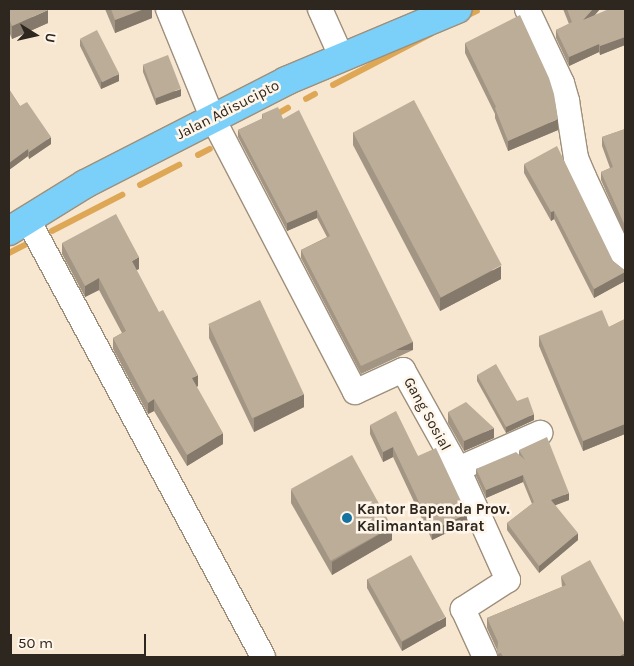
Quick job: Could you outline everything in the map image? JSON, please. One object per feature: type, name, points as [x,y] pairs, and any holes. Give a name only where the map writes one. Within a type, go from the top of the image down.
[{"type":"main road","name":"Jalan Adisucipto","points":[[19,225],[85,184],[212,117],[342,56],[457,9]]},
{"type":"street","points":[[168,9],[212,117]]},
{"type":"street","points":[[320,9],[342,56]]},
{"type":"street","points":[[527,9],[562,83],[567,101],[576,158],[625,264]]},
{"type":"street","name":"Gang Sosial","points":[[212,117],[355,392],[403,370],[458,469],[508,580],[463,609],[486,657]]},
{"type":"street","points":[[19,225],[263,657]]},
{"type":"street","points":[[458,469],[540,434]]},
{"type":"building","points":[[9,9],[48,10],[12,26],[9,19]]},
{"type":"building","points":[[111,9],[144,9],[115,20]]},
{"type":"building","points":[[567,9],[593,9],[583,20],[609,9],[625,9],[625,37],[600,46],[599,44],[569,57],[556,30],[572,22]]},
{"type":"building","points":[[520,15],[549,78],[558,119],[508,141],[496,107],[465,43]]},
{"type":"building","points":[[97,30],[119,74],[102,82],[80,39]]},
{"type":"building","points":[[168,55],[181,89],[156,98],[143,65]]},
{"type":"building","points":[[9,89],[20,106],[27,102],[51,137],[29,152],[28,149],[9,163]]},
{"type":"building","points":[[414,100],[502,265],[441,298],[353,132]]},
{"type":"building","points":[[278,107],[283,119],[299,110],[413,342],[361,366],[301,250],[330,236],[317,210],[287,223],[238,130],[263,118],[262,114]]},
{"type":"building","points":[[625,129],[625,226],[601,172],[613,167],[602,137]]},
{"type":"building","points":[[557,146],[613,261],[625,269],[625,272],[594,289],[554,211],[551,212],[524,164]]},
{"type":"building","points":[[116,214],[139,257],[132,261],[159,312],[163,310],[198,375],[192,378],[223,433],[187,455],[154,399],[148,403],[113,338],[126,331],[99,278],[85,286],[62,243]]},
{"type":"building","points":[[260,300],[304,394],[252,418],[208,324]]},
{"type":"building","points":[[602,310],[609,327],[625,319],[625,424],[583,441],[539,336]]},
{"type":"building","points":[[496,364],[517,401],[528,397],[534,414],[506,427],[477,375]]},
{"type":"building","points":[[466,402],[494,428],[464,441],[448,412]]},
{"type":"building","points":[[396,411],[418,456],[436,448],[467,514],[432,530],[393,447],[383,452],[370,425]]},
{"type":"building","points":[[547,437],[569,493],[551,500],[578,533],[539,566],[507,523],[534,502],[523,475],[486,490],[476,469],[516,452],[525,460],[519,450]]},
{"type":"building","points":[[352,455],[392,527],[331,561],[291,489]]},
{"type":"building","points":[[411,555],[445,617],[402,641],[367,579]]},
{"type":"building","points":[[590,560],[625,624],[625,653],[618,657],[503,657],[501,653],[497,654],[498,642],[487,618],[566,585],[561,576]]},
{"type":"waterway","points":[[464,17],[477,11]]},
{"type":"waterway","points":[[333,85],[431,34]]},
{"type":"waterway","points":[[306,99],[315,94]]},
{"type":"waterway","points":[[274,116],[288,108]]},
{"type":"waterway","points":[[198,155],[210,149]]},
{"type":"waterway","points":[[140,185],[179,165]]},
{"type":"waterway","points":[[52,231],[122,195]]},
{"type":"waterway","points":[[9,253],[25,245]]},
{"type":"place","name":"Kantor Bapenda Prov. Kalimantan Barat","points":[[347,518]]}]
